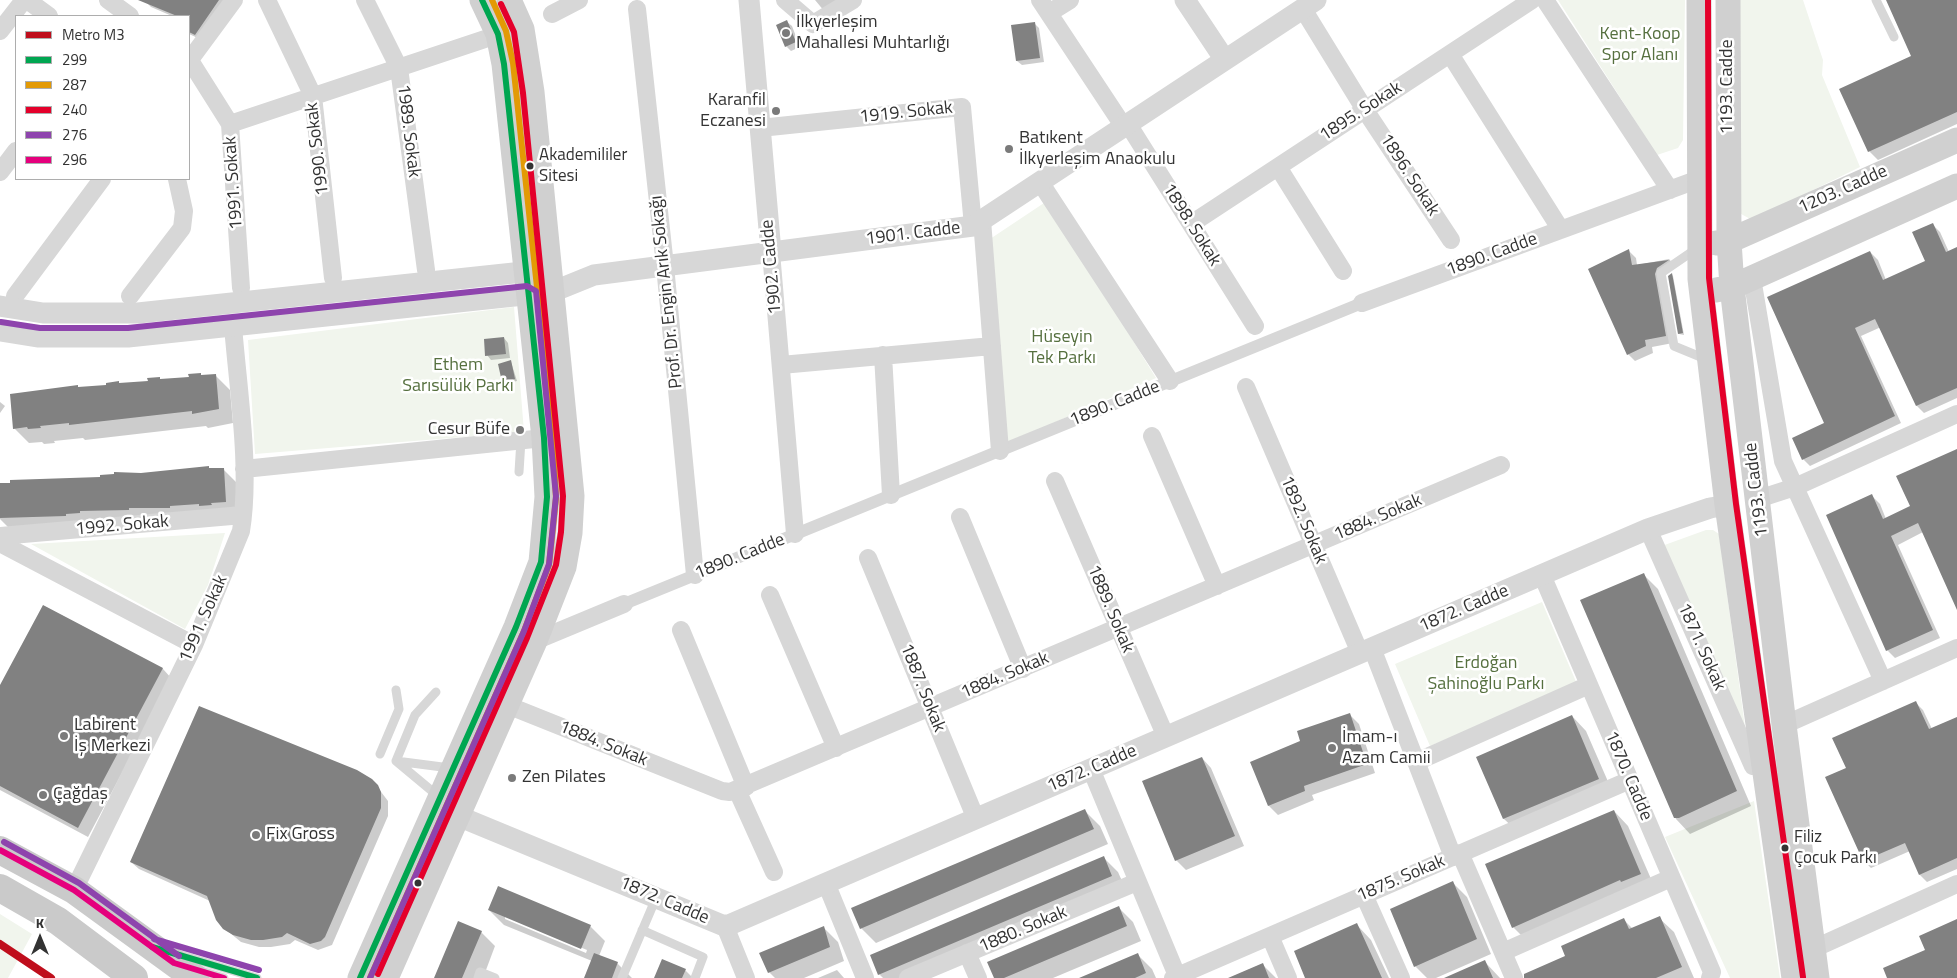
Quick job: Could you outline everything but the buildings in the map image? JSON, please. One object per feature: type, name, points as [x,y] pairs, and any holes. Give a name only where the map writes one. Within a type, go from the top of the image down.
[{"type":"main road","points":[[386,978],[535,642],[564,567],[570,534],[572,496],[504,64],[498,34],[482,0]]},
{"type":"main road","points":[[360,978],[516,627],[541,562],[548,497],[532,439],[539,282],[527,52],[522,29],[509,0]]},
{"type":"main road","name":"1193. Cadde","points":[[1699,0],[1699,179],[1702,294],[1728,505],[1794,978]]},
{"type":"main road","name":"1193. Cadde","points":[[1728,0],[1729,240],[1742,282],[1758,500],[1784,725],[1817,978]]},
{"type":"main road","name":"1203. Cadde","points":[[1700,246],[1729,240],[1957,140]]},
{"type":"main road","points":[[1702,294],[1742,282],[1957,186]]},
{"type":"main road","points":[[1728,505],[1758,500]]},
{"type":"main road","points":[[0,850],[74,890],[185,970]]},
{"type":"main road","points":[[0,888],[58,921],[134,978]]},
{"type":"street","points":[[0,31],[24,0]]},
{"type":"street","points":[[27,0],[48,15]]},
{"type":"street","points":[[190,59],[234,0]]},
{"type":"street","name":"1990. Sokak","points":[[267,0],[313,96],[333,278]]},
{"type":"street","name":"1989. Sokak","points":[[365,0],[399,68],[426,270]]},
{"type":"street","points":[[552,14],[579,0]]},
{"type":"street","name":"1902. Cadde","points":[[749,0],[795,534]]},
{"type":"street","points":[[785,0],[813,24],[853,0]]},
{"type":"street","points":[[1045,7],[1070,0]]},
{"type":"street","points":[[1185,0],[1225,60]]},
{"type":"street","name":"1895. Sokak","points":[[1191,224],[1532,0]]},
{"type":"street","points":[[1545,0],[1670,190]]},
{"type":"street","name":"1901. Cadde","points":[[0,331],[39,337],[122,338],[233,326],[539,282],[977,223],[1310,4]]},
{"type":"street","name":"1896. Sokak","points":[[1310,4],[1365,110],[1451,240]]},
{"type":"street","name":"1898. Sokak","points":[[1045,7],[1126,125],[1255,326]]},
{"type":"street","name":"Prof. Dr. Engin Arık Sokağı","points":[[637,8],[665,266],[695,575]]},
{"type":"street","points":[[230,124],[485,39]]},
{"type":"street","points":[[1450,54],[1562,230]]},
{"type":"street","name":"1991. Sokak","points":[[190,62],[230,124],[241,288]]},
{"type":"street","name":"1919. Sokak","points":[[760,128],[962,107],[977,223]]},
{"type":"street","points":[[0,172],[15,152]]},
{"type":"street","points":[[1278,167],[1342,272]]},
{"type":"street","name":"1890. Cadde","points":[[535,642],[1362,303],[1699,179]]},
{"type":"street","points":[[7,301],[101,180]]},
{"type":"street","points":[[130,296],[182,228],[184,211],[177,180]]},
{"type":"street","points":[[1040,182],[1170,381]]},
{"type":"street","points":[[977,223],[992,346],[1000,451]]},
{"type":"street","name":"1901. Cadde","points":[[7,301],[43,313],[138,313],[539,282]]},
{"type":"street","points":[[1742,282],[1783,461],[1883,681]]},
{"type":"street","name":"1991. Sokak","points":[[74,890],[194,645],[237,543],[244,516],[244,468],[233,326]]},
{"type":"street","points":[[781,365],[992,346]]},
{"type":"street","points":[[883,355],[891,495]]},
{"type":"street","name":"1892. Sokak","points":[[1246,387],[1314,545],[1366,651],[1456,855],[1514,978]]},
{"type":"street","points":[[1758,500],[1795,487],[1957,414]]},
{"type":"street","points":[[1152,436],[1218,586]]},
{"type":"street","points":[[244,468],[532,439]]},
{"type":"street","name":"1884. Sokak","points":[[507,705],[722,791],[741,788],[1501,465]]},
{"type":"street","name":"1889. Sokak","points":[[1055,482],[1166,737]]},
{"type":"street","name":"1872. Cadde","points":[[458,816],[725,926],[1648,529],[1710,508],[1728,505]]},
{"type":"street","name":"1992. Sokak","points":[[0,536],[244,516]]},
{"type":"street","points":[[960,517],[1023,669]]},
{"type":"street","name":"1871. Sokak","points":[[1648,529],[1753,766]]},
{"type":"street","points":[[0,544],[194,645]]},
{"type":"street","name":"1887. Sokak","points":[[868,558],[976,819]]},
{"type":"street","name":"1870. Cadde","points":[[1542,575],[1712,972],[1711,977]]},
{"type":"street","points":[[770,595],[836,748]]},
{"type":"street","points":[[680,630],[774,872]]},
{"type":"street","points":[[1784,725],[1957,648]]},
{"type":"street","points":[[1416,762],[1589,685]]},
{"type":"street","points":[[1091,769],[1176,977]]},
{"type":"street","name":"1875. Sokak","points":[[1176,977],[1630,780]]},
{"type":"street","points":[[1503,952],[1671,878]]},
{"type":"street","name":"1880. Sokak","points":[[908,978],[1138,882]]},
{"type":"street","points":[[826,883],[865,978]]},
{"type":"street","points":[[1813,949],[1957,884]]},
{"type":"street","points":[[1364,895],[1402,978]]},
{"type":"street","points":[[725,926],[746,978]]},
{"type":"street","points":[[1270,936],[1288,978]]},
{"type":"street","points":[[967,953],[978,978]]},
{"type":"lane","points":[[1876,0],[1894,37]]},
{"type":"lane","points":[[1700,246],[1661,273],[1674,346],[1710,360]]},
{"type":"lane","points":[[519,472],[532,439]]},
{"type":"lane","points":[[380,754],[399,709],[396,690]]},
{"type":"lane","points":[[396,761],[415,714],[436,692]]},
{"type":"lane","points":[[396,761],[453,768]]},
{"type":"lane","points":[[396,761],[440,797]]},
{"type":"lane","points":[[622,978],[656,898]]},
{"type":"lane","points":[[642,930],[703,957],[694,978]]},
{"type":"lane","points":[[152,947],[257,978]]},
{"type":"lane","points":[[185,970],[224,978]]},
{"type":"lane","points":[[478,978],[480,972],[495,978]]},
{"type":"green space","name":"Kent-Koop Spor Alanı","points":[[1558,0],[1685,0],[1683,140],[1678,148],[1657,155]]},
{"type":"green space","points":[[1735,0],[1803,0],[1823,60],[1822,75],[1860,167],[1752,220],[1734,210]]},
{"type":"green space","name":"Hüseyin Tek Parkı","points":[[1047,201],[1156,378],[1003,445],[990,239]]},
{"type":"green space","name":"Ethem Sarısülük Parkı","points":[[514,307],[524,432],[255,454],[248,340]]},
{"type":"green space","points":[[1706,530],[1713,530],[1719,534],[1747,742],[1659,547]]},
{"type":"green space","points":[[225,533],[208,585],[185,629],[31,544]]},
{"type":"green space","name":"Erdoğan Şahinoğlu Parkı","points":[[1542,602],[1577,684],[1430,746],[1395,664]]},
{"type":"green space","name":"Filiz Çocuk Parkı","points":[[1754,801],[1780,978],[1730,978],[1665,837]]},
{"type":"green space","points":[[0,914],[32,934],[8,978],[0,978]]},
{"type":"metro line","name":"M3","points":[[0,944],[51,978]]},
{"type":"transit line","name":"299","points":[[360,978],[516,627],[541,562],[547,497],[544,438],[504,64],[498,34],[482,0]]},
{"type":"transit line","name":"287","points":[[370,978],[524,631],[549,565],[556,498],[553,437],[513,63],[506,31],[492,0]]},
{"type":"transit line","name":"240","points":[[1708,0],[1709,278],[1736,504],[1803,977]]},
{"type":"transit line","name":"240","points":[[378,974],[527,638],[556,565],[561,532],[563,496],[523,93],[514,32],[501,4]]},
{"type":"transit line","name":"276","points":[[1,322],[40,328],[128,328],[527,286],[536,291],[556,496],[549,564],[524,631],[370,978]]},
{"type":"transit line","name":"276","points":[[4,842],[79,883],[179,956]]},
{"type":"transit line","name":"296","points":[[0,850],[74,890],[174,963],[224,978]]},
{"type":"transit line","name":"276","points":[[154,939],[259,970]]},
{"type":"transit line","name":"299","points":[[152,947],[257,978]]},
{"type":"place","name":"İlkyerleşim Mahallesi Muhtarlığı","points":[[786,33]]},
{"type":"place","name":"Karanfil Eczanesi","points":[[776,111]]},
{"type":"place","name":"Batıkent İlkyerleşim Anaokulu","points":[[1009,149]]},
{"type":"place","name":"Akademililer Sitesi","points":[[530,166]]},
{"type":"place","name":"Cesur Büfe","points":[[520,430]]},
{"type":"place","name":"Labirent İş Merkezi","points":[[64,736]]},
{"type":"place","name":"İmam-ı Azam Camii","points":[[1332,748]]},
{"type":"place","name":"Zen Pilates","points":[[512,778]]},
{"type":"place","name":"Çağdaş","points":[[43,795]]},
{"type":"place","name":"Fix Gross","points":[[256,835]]},
{"type":"place","name":"Filiz Çocuk Parkı","points":[[1785,848]]}]
